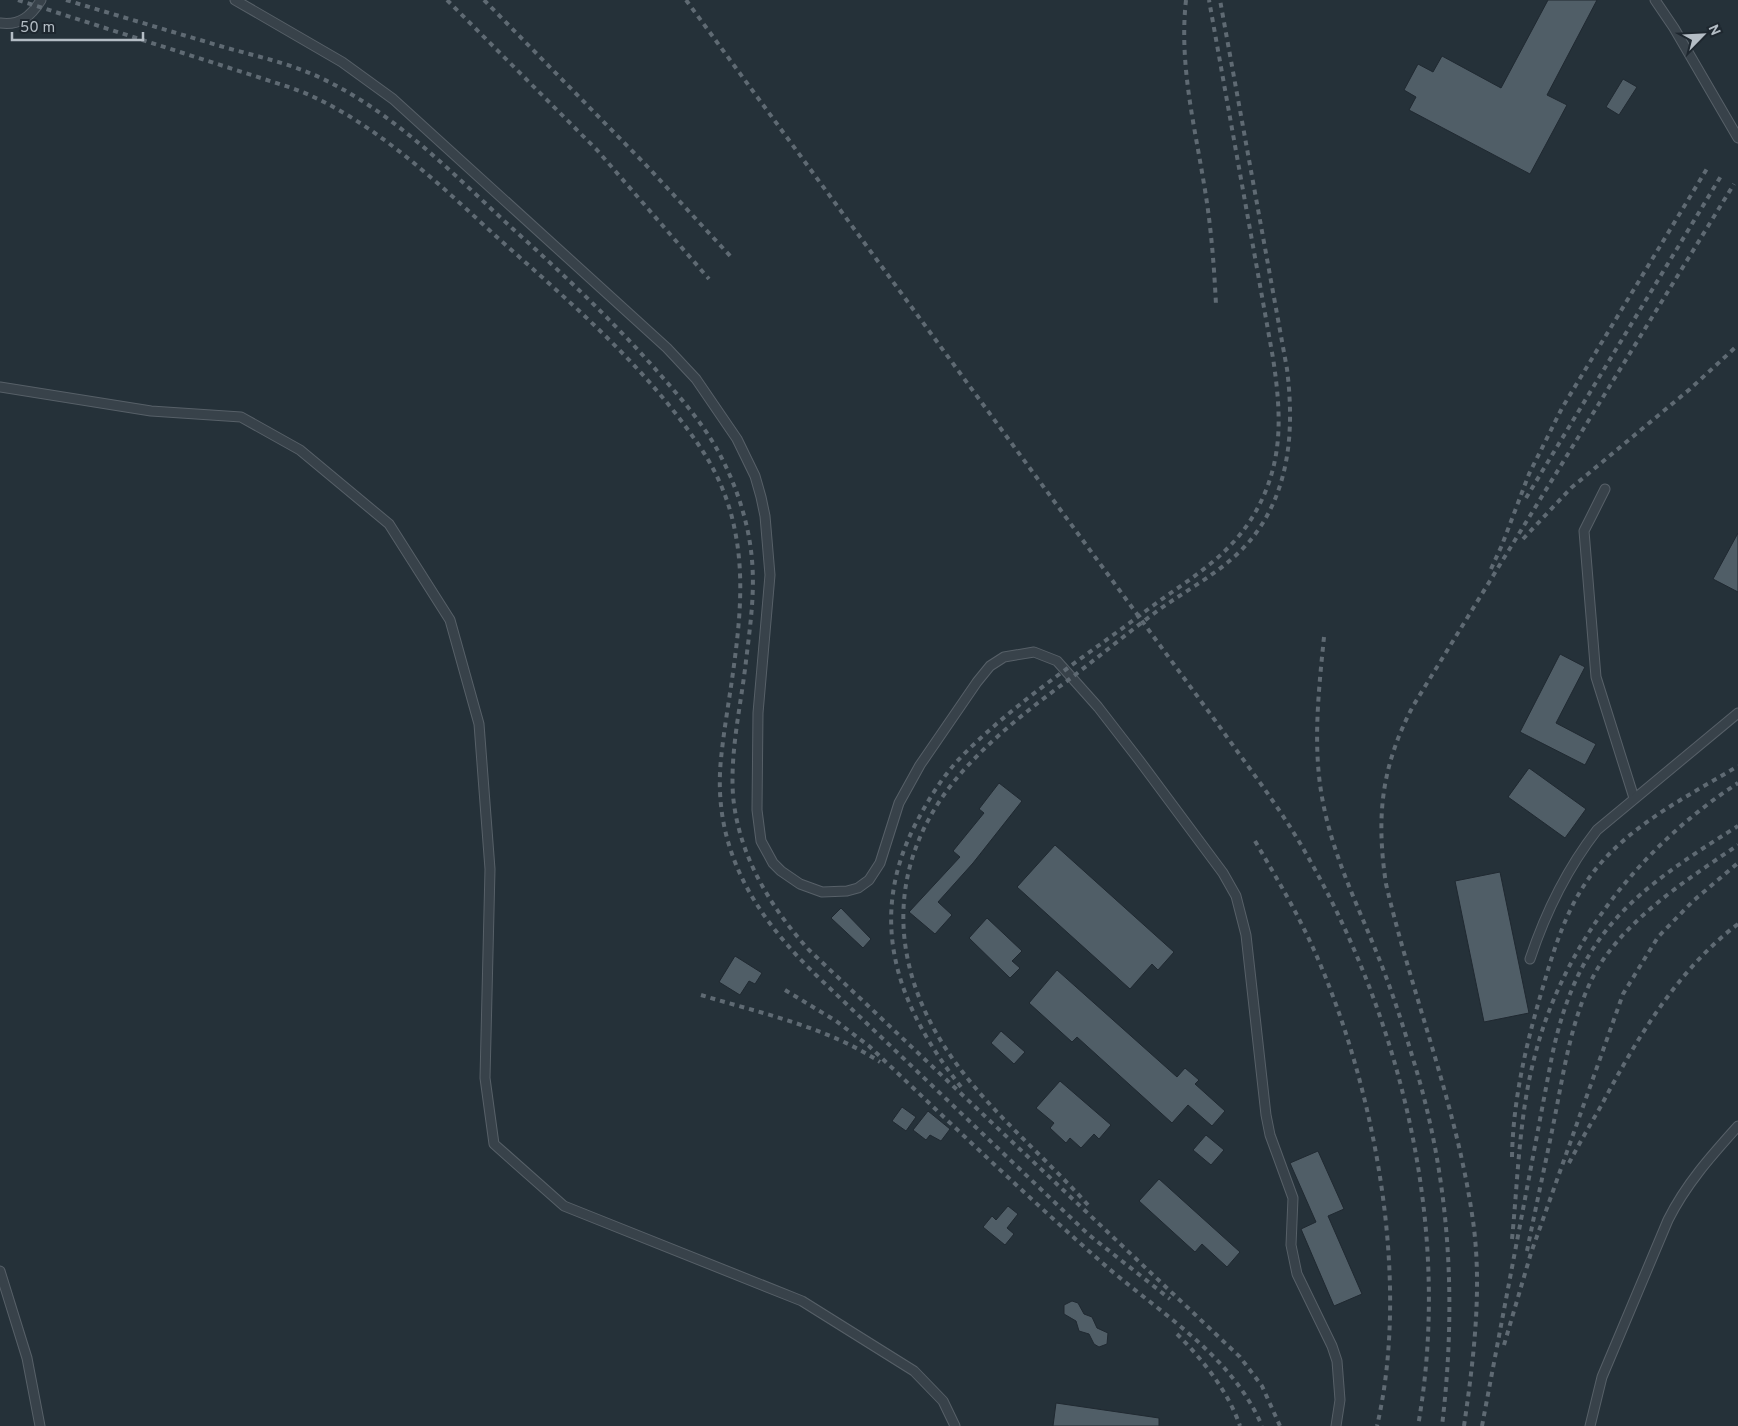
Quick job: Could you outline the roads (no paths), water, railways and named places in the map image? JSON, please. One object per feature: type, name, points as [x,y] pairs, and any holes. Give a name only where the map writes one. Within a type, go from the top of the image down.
[{"type":"lane","points":[[0,23],[15,23],[25,19],[41,0]]},
{"type":"lane","points":[[235,0],[342,62],[392,99],[667,348],[696,379],[737,439],[756,476],[765,516],[770,576],[758,713],[757,810],[761,841],[773,863],[781,871],[800,884],[822,892],[847,891],[858,888],[869,880],[880,863],[899,803],[920,765],[977,682],[990,666],[1004,657],[1034,652],[1058,660],[1119,733],[1223,873],[1241,908],[1246,935],[1266,1115],[1270,1135],[1293,1198],[1291,1245],[1293,1261],[1303,1292],[1332,1346],[1337,1361],[1340,1400],[1336,1426]]},
{"type":"lane","points":[[1655,0],[1674,28],[1738,138]]},
{"type":"lane","points":[[0,387],[151,411],[241,417],[300,450],[389,524],[450,620],[479,724],[490,869],[485,1078],[494,1144],[564,1206],[810,1306],[914,1371],[944,1401],[955,1426]]},
{"type":"lane","points":[[1605,489],[1584,531],[1596,677],[1634,798]]},
{"type":"lane","points":[[1530,959],[1548,909],[1578,854],[1597,830],[1738,713]]},
{"type":"lane","points":[[1590,1426],[1602,1377],[1675,1205],[1694,1176],[1738,1126]]},
{"type":"lane","points":[[0,1271],[27,1358],[40,1426]]},
{"type":"railway","points":[[18,0],[292,88],[321,100],[348,116],[402,153],[452,196],[579,311],[630,361],[654,388],[677,415],[711,464],[725,496],[735,531],[740,581],[739,614],[734,665],[722,747],[720,792],[723,822],[731,851],[742,879],[757,905],[775,929],[817,976],[1089,1235],[1170,1299]]},
{"type":"railway","points":[[66,0],[276,61],[300,69],[350,93],[400,128],[446,167],[569,280],[623,334],[674,390],[712,440],[718,451],[736,490],[748,532],[753,573],[752,598],[746,661],[734,745],[732,778],[736,817],[741,838],[758,879],[769,898],[809,950],[1240,1357],[1262,1386],[1280,1426]]},
{"type":"railway","points":[[447,0],[597,150],[709,279]]},
{"type":"railway","points":[[484,0],[645,164],[733,259]]},
{"type":"railway","points":[[686,0],[1264,789],[1308,857],[1342,922],[1370,990],[1394,1060],[1412,1132],[1423,1206],[1429,1279],[1427,1353],[1418,1426]]},
{"type":"railway","points":[[1186,0],[1184,23],[1186,70],[1209,214],[1216,305]]},
{"type":"railway","points":[[961,1087],[939,1057],[920,1026],[906,995],[896,962],[891,929],[893,896],[900,861],[915,825],[949,770],[984,735],[1051,680],[1201,572],[1227,549],[1250,521],[1261,501],[1275,462],[1279,422],[1273,358],[1209,0]]},
{"type":"railway","points":[[1088,1205],[986,1100],[949,1054],[934,1029],[918,996],[908,962],[904,929],[904,896],[911,863],[922,832],[940,801],[974,759],[1028,711],[1149,617],[1224,566],[1256,533],[1268,515],[1277,495],[1283,475],[1289,433],[1290,412],[1287,369],[1220,0]]},
{"type":"railway","points":[[1491,569],[1529,474],[1562,408],[1708,167]]},
{"type":"railway","points":[[1526,498],[1721,176]]},
{"type":"railway","points":[[1464,1426],[1474,1347],[1477,1294],[1477,1267],[1472,1214],[1455,1130],[1386,884],[1381,837],[1384,793],[1388,771],[1402,728],[1413,706],[1734,184]]},
{"type":"railway","points":[[1523,539],[1571,488],[1690,389],[1738,345]]},
{"type":"railway","points":[[1324,637],[1317,753],[1325,813],[1337,855],[1384,971],[1405,1033],[1430,1122],[1438,1165],[1448,1251],[1449,1295],[1449,1338],[1442,1426]]},
{"type":"railway","points":[[1512,1157],[1517,1096],[1529,1036],[1556,944],[1579,894],[1600,864],[1630,835],[1683,798],[1738,766]]},
{"type":"railway","points":[[1512,1239],[1522,1126],[1529,1081],[1547,1017],[1564,977],[1585,938],[1610,902],[1638,868],[1669,837],[1703,808],[1738,783]]},
{"type":"railway","points":[[1482,1426],[1552,1056],[1563,1013],[1578,976],[1595,945],[1616,918],[1641,894],[1670,871],[1738,826]]},
{"type":"railway","points":[[1255,841],[1293,908],[1314,950],[1336,1004],[1354,1061],[1370,1122],[1381,1184],[1388,1247],[1390,1309],[1387,1369],[1377,1426]]},
{"type":"railway","points":[[1527,1251],[1572,1034],[1578,1013],[1594,974],[1619,940],[1650,909],[1684,882],[1738,845]]},
{"type":"railway","points":[[1504,1345],[1531,1253],[1623,994],[1658,937],[1693,901],[1738,863]]},
{"type":"railway","points":[[1569,1163],[1629,1056],[1660,1008],[1677,984],[1696,963],[1716,942],[1738,924]]},
{"type":"railway","points":[[785,990],[836,1021],[869,1046],[1070,1234],[1212,1355],[1231,1376],[1248,1400],[1262,1426]]},
{"type":"railway","points":[[701,995],[816,1030],[838,1039],[880,1062]]},
{"type":"railway","points":[[1177,1334],[1196,1354],[1222,1388],[1240,1426]]}]
